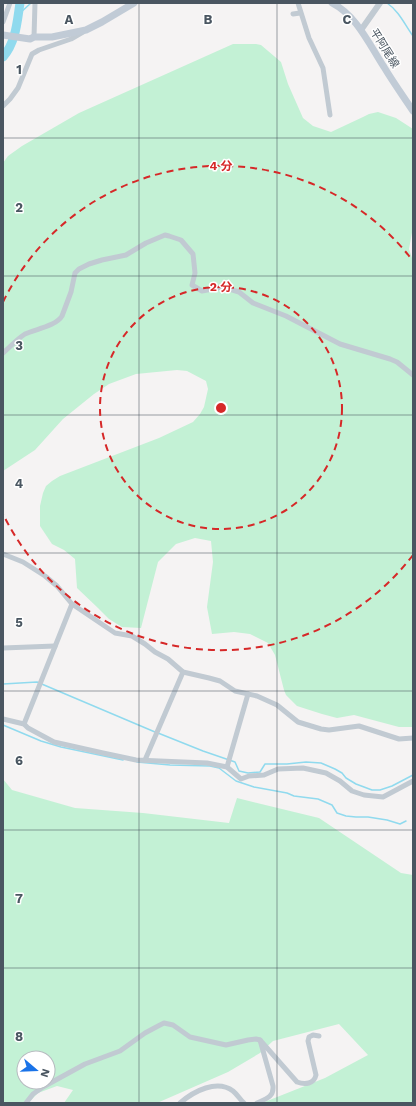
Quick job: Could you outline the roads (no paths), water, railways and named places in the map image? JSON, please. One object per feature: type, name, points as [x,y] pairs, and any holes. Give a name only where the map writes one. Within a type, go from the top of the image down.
[{"type":"main road","points":[[3,35],[32,38],[52,37],[86,30],[134,3]]},
{"type":"main road","name":"平阿尾線","points":[[332,3],[346,13],[361,30],[413,111]]},
{"type":"street","points":[[3,22],[10,3]]},
{"type":"street","points":[[32,38],[35,3]]},
{"type":"street","points":[[298,3],[309,38],[323,68],[330,115]]},
{"type":"street","points":[[361,30],[380,3]]},
{"type":"street","points":[[293,14],[300,13]]},
{"type":"street","points":[[3,106],[18,88],[32,54],[39,50],[71,39],[86,30]]},
{"type":"street","points":[[3,353],[24,335],[60,319],[71,292],[75,273],[79,269],[102,260],[126,255],[146,243],[165,235],[181,240],[193,254],[195,273],[192,285],[202,291],[223,287],[239,292],[252,303],[286,316],[340,344],[397,362],[413,375]]},
{"type":"street","points":[[3,554],[23,562],[45,576],[57,586],[72,604],[116,633],[132,636],[168,659],[183,672],[209,678],[220,682],[235,691],[267,700],[277,705],[298,722],[321,729],[329,730],[359,726],[399,739],[413,738]]},
{"type":"street","points":[[24,724],[72,604]]},
{"type":"street","points":[[3,648],[55,646]]},
{"type":"street","points":[[145,760],[183,672]]},
{"type":"street","points":[[226,767],[248,694]]},
{"type":"street","points":[[3,719],[24,724],[28,728],[54,742],[103,753],[145,760],[207,763],[226,767],[241,779],[249,776],[264,775],[278,769],[303,768],[326,773],[340,781],[352,791],[376,797],[383,797],[413,781]]},
{"type":"street","points":[[26,1103],[33,1094],[43,1087],[85,1064],[120,1051],[145,1033],[164,1024],[173,1025],[190,1037],[226,1045],[256,1039],[260,1040],[297,1082],[301,1084],[306,1084],[315,1078],[316,1075],[308,1041],[313,1035],[319,1036]]},
{"type":"street","points":[[257,1103],[273,1094],[274,1091],[260,1040]]},
{"type":"street","points":[[180,1103],[198,1091],[214,1086],[233,1091],[244,1103]]},
{"type":"waterway","points":[[3,57],[11,45],[17,24],[20,3]]},
{"type":"waterway","points":[[19,14],[31,3]]},
{"type":"waterway","points":[[387,3],[398,14],[413,36]]},
{"type":"waterway","points":[[3,684],[37,682],[155,732]]},
{"type":"waterway","points":[[3,725],[41,741],[61,747],[123,760]]},
{"type":"waterway","points":[[158,733],[235,762],[239,771],[248,773],[260,772],[265,764],[306,762],[321,763],[342,773],[346,778],[356,784],[372,790],[380,790],[392,786],[413,775]]},
{"type":"waterway","points":[[137,762],[210,766],[219,768],[236,781],[254,787],[287,793],[294,796],[318,799],[332,805],[337,813],[346,816],[368,817],[400,824],[406,821]]}]
